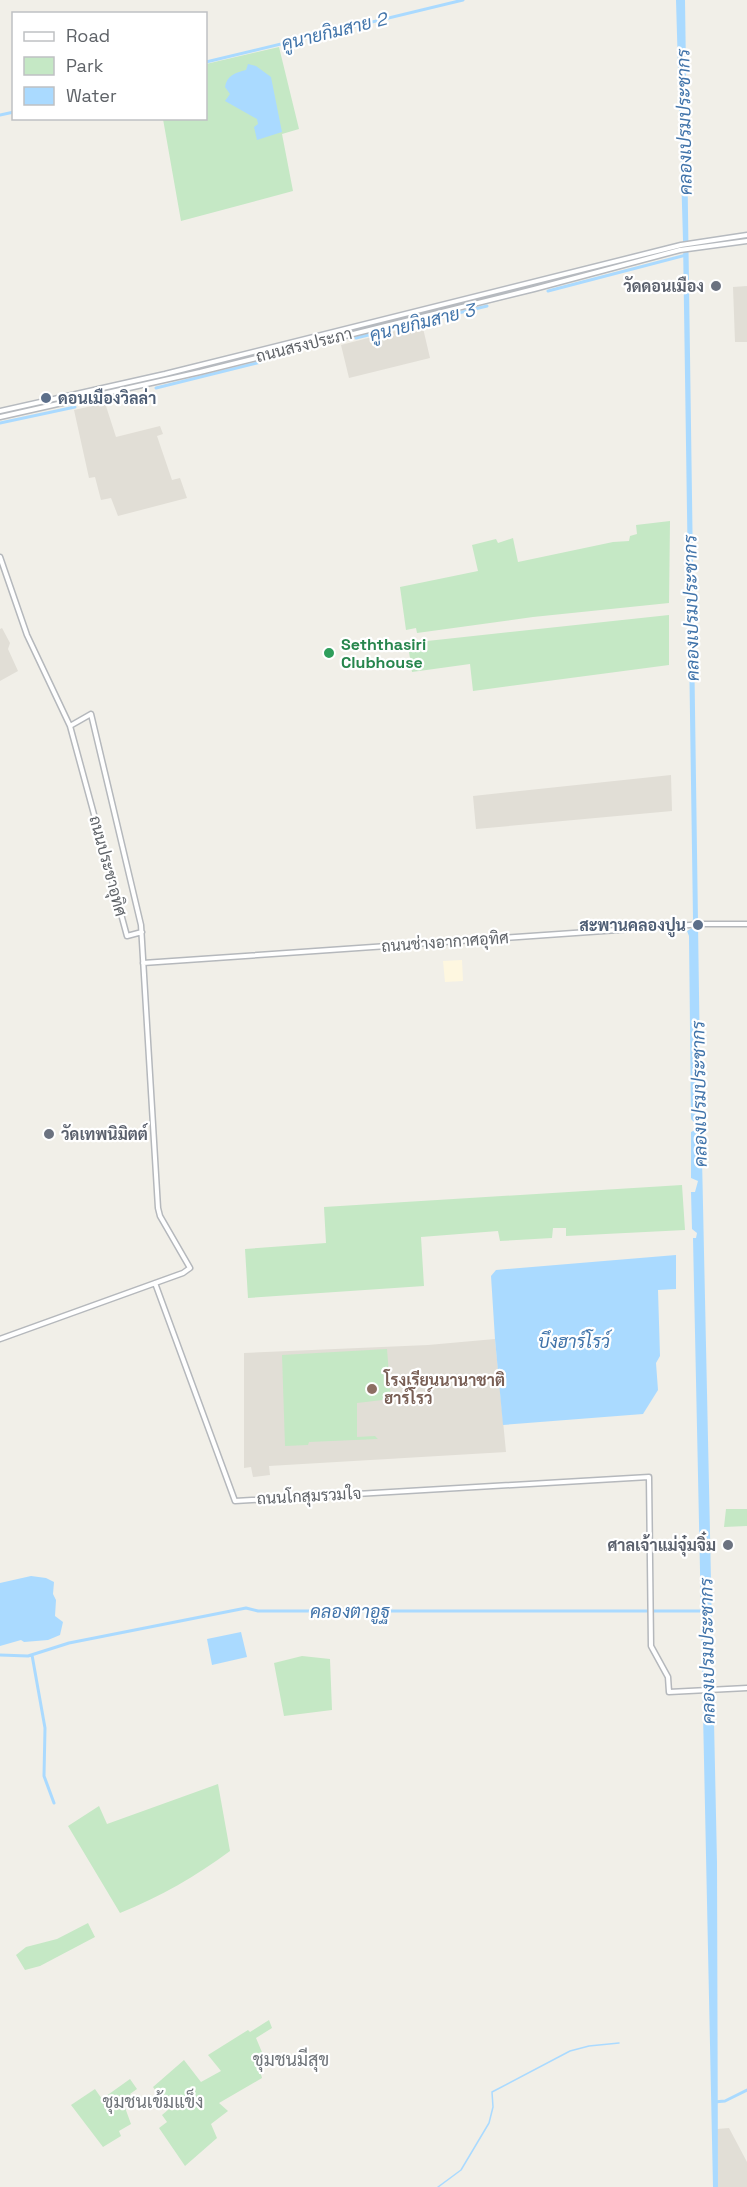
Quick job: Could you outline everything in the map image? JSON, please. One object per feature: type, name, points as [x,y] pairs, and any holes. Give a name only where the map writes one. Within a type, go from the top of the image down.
[{"type":"street","name":"ถนนสรงประภา","points":[[0,411],[168,373],[680,247],[747,234]]},
{"type":"street","name":"ถนนสรงประภา","points":[[697,244],[747,240]]},
{"type":"street","name":"ถนนสรงประภา","points":[[0,417],[200,372],[443,311],[680,247]]},
{"type":"street","points":[[442,305],[443,311]]},
{"type":"street","name":"ถนนประชาอุทิศ","points":[[0,556],[27,635],[70,726],[127,936],[142,932],[158,1208],[160,1216],[190,1268],[183,1273],[155,1283]]},
{"type":"street","points":[[70,726],[91,714],[142,932]]},
{"type":"street","name":"ถนนช่างอากาศอุทิศ","points":[[143,963],[686,925],[747,924]]},
{"type":"street","points":[[0,1340],[155,1283]]},
{"type":"street","name":"ถนนโกสุมรวมใจ","points":[[155,1283],[234,1501],[649,1476],[651,1646],[668,1677],[669,1692],[747,1688]]},
{"type":"shaded area","points":[[747,286],[747,342],[735,342],[733,287]]},
{"type":"shaded area","points":[[422,324],[430,358],[349,378],[341,345]]},
{"type":"shaded area","points":[[105,403],[116,437],[160,426],[163,434],[157,436],[172,480],[180,478],[187,498],[118,516],[111,498],[101,500],[95,477],[89,478],[74,410]]},
{"type":"shaded area","points":[[2,628],[10,643],[8,649],[18,671],[0,681],[0,629]]},
{"type":"shaded area","points":[[671,775],[672,811],[476,829],[473,796]]},
{"type":"shaded area","points":[[462,960],[463,981],[445,982],[443,961]]},
{"type":"shaded area","name":"โรงเรียนนานาชาติ ฮาร์โรว์","points":[[495,1339],[506,1452],[269,1466],[270,1475],[253,1477],[251,1467],[244,1468],[244,1353],[428,1345]]},
{"type":"shaded area","points":[[729,2128],[747,2162],[747,2187],[718,2187],[717,2129]]},
{"type":"green space","points":[[279,47],[299,129],[282,134],[293,191],[181,221],[163,120],[207,120],[207,64]]},
{"type":"green space","points":[[670,521],[669,603],[533,617],[417,633],[416,628],[406,630],[400,587],[478,571],[472,545],[496,539],[498,543],[513,538],[518,562],[613,542],[629,541],[630,536],[637,534],[636,525]]},
{"type":"green space","points":[[669,615],[669,665],[473,691],[470,664],[412,672],[409,652],[419,650],[418,642]]},
{"type":"green space","points":[[682,1185],[685,1230],[566,1236],[566,1228],[553,1228],[552,1238],[500,1241],[498,1231],[421,1237],[424,1286],[248,1298],[245,1249],[326,1243],[324,1207]]},
{"type":"green space","points":[[387,1349],[391,1399],[357,1403],[357,1437],[375,1436],[378,1439],[309,1442],[308,1445],[285,1446],[282,1355]]},
{"type":"green space","points":[[726,1509],[747,1509],[747,1526],[724,1527]]},
{"type":"green space","points":[[302,1656],[330,1659],[332,1710],[284,1716],[274,1663]]},
{"type":"green space","points":[[218,1784],[230,1851],[177,1885],[120,1913],[68,1826],[99,1806],[107,1824]]},
{"type":"green space","points":[[88,1923],[95,1937],[40,1966],[25,1970],[16,1955],[26,1947],[57,1939]]},
{"type":"green space","points":[[269,2020],[272,2028],[256,2038],[264,2057],[257,2060],[262,2078],[219,2103],[228,2111],[211,2124],[217,2138],[185,2166],[159,2128],[167,2122],[162,2115],[169,2109],[153,2087],[184,2060],[201,2082],[221,2071],[208,2055]]},
{"type":"green space","points":[[130,2079],[137,2089],[130,2094],[132,2097],[123,2102],[131,2124],[119,2131],[121,2136],[103,2147],[71,2105],[95,2089],[102,2099]]},
{"type":"water","name":"คลองเปรมประชากร","points":[[676,0],[685,0],[700,1064],[717,1862],[718,2187],[713,2187],[693,1238],[696,1238],[697,1233],[692,1229],[691,1192],[695,1192],[698,1181],[691,1178],[691,1132],[695,1130],[696,1124],[691,1119],[689,936],[687,931],[692,928],[693,918],[683,240]]},
{"type":"water","points":[[248,64],[256,66],[271,77],[282,132],[257,140],[254,127],[258,124],[257,119],[225,101],[230,94],[225,87],[228,80],[235,74],[246,70]]},
{"type":"water","name":"บึงฮาร์โรว์","points":[[676,1255],[676,1289],[658,1290],[660,1356],[656,1363],[658,1390],[643,1414],[503,1425],[491,1276],[496,1270]]},
{"type":"water","points":[[31,1576],[46,1578],[54,1582],[55,1616],[63,1622],[60,1635],[48,1640],[24,1642],[21,1640],[0,1646],[0,1583]]},
{"type":"water","points":[[241,1632],[247,1657],[212,1665],[207,1639]]},
{"type":"waterway","name":"คูนายกิมสาย 2","points":[[207,62],[463,0]]},
{"type":"waterway","name":"คูนายกิมสาย 2","points":[[0,115],[12,112]]},
{"type":"waterway","name":"คูนายกิมสาย 3","points":[[548,291],[686,255]]},
{"type":"waterway","name":"คูนายกิมสาย 3","points":[[356,338],[487,306]]},
{"type":"waterway","name":"คูนายกิมสาย 3","points":[[156,388],[261,362]]},
{"type":"waterway","name":"คูนายกิมสาย 3","points":[[0,423],[75,407]]},
{"type":"waterway","name":"คลองตาอูฐ","points":[[0,1655],[28,1656],[69,1643],[246,1608],[258,1611],[703,1611]]},
{"type":"waterway","points":[[32,1655],[45,1728],[44,1776],[54,1803]]},
{"type":"waterway","points":[[438,2187],[461,2170],[489,2123],[493,2107],[492,2092],[570,2051],[589,2046],[619,2043]]},
{"type":"waterway","points":[[714,2102],[725,2101],[747,2090]]},
{"type":"place","name":"วัดดอนเมือง","points":[[716,286]]},
{"type":"place","name":"ดอนเมืองวิลล่า","points":[[46,398]]},
{"type":"place","name":"Seththasiri Clubhouse","points":[[329,653]]},
{"type":"place","name":"สะพานคลองปูน","points":[[698,925]]},
{"type":"place","name":"วัดเทพนิมิตต์","points":[[49,1134]]},
{"type":"place","name":"โรงเรียนนานาชาติ ฮาร์โรว์","points":[[372,1389]]},
{"type":"place","name":"ศาลเจ้าแม่จุ๋มจิ๋ม","points":[[728,1545]]},
{"type":"district","name":"ชุมชนมีสุข","points":[[291,2059]]},
{"type":"district","name":"ชุมชนเข้มแข็ง","points":[[153,2101]]}]
